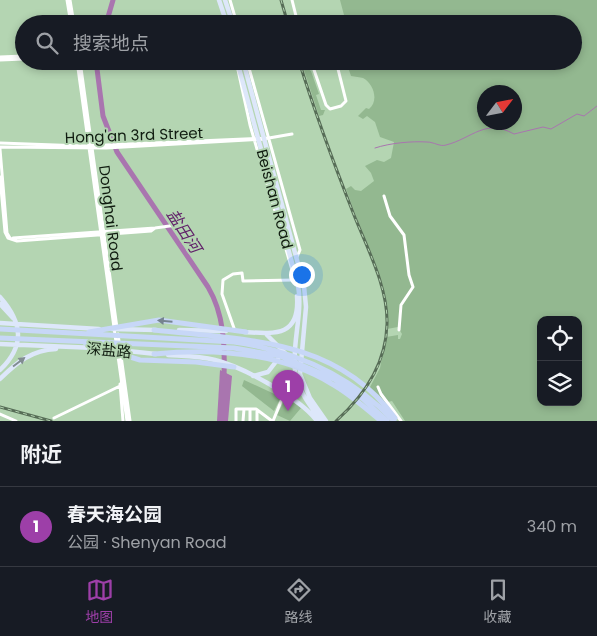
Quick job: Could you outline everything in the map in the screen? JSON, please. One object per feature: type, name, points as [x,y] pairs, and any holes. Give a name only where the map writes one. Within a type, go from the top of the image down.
[{"type":"highway","points":[[82,333],[132,323],[159,320],[246,332]]},
{"type":"highway","points":[[0,330],[234,342],[281,350],[304,358],[337,374],[366,395],[388,417]]},
{"type":"highway","points":[[154,330],[234,337],[282,345],[323,360],[362,385],[388,417]]},
{"type":"highway","points":[[0,337],[234,348],[280,356],[334,379],[388,417],[397,421]]},
{"type":"highway","points":[[77,340],[140,360],[218,363],[234,367]]},
{"type":"highway","points":[[154,354],[213,353],[257,356],[302,369],[332,384],[381,421]]},
{"type":"main road","points":[[219,0],[224,15]]},
{"type":"main road","points":[[225,0],[229,15]]},
{"type":"main road","name":"Beishan Road","points":[[240,70],[256,140],[289,251],[300,301],[294,365]]},
{"type":"main road","name":"Beishan Road","points":[[246,70],[266,138],[297,257],[306,302],[298,375],[310,398],[326,421]]},
{"type":"main road","points":[[273,207],[280,217]]},
{"type":"main road","points":[[246,332],[280,332],[294,321],[297,304],[289,251]]},
{"type":"main road","points":[[0,298],[14,316],[18,338],[14,354],[0,370]]},
{"type":"main road","points":[[0,304],[18,322],[43,326]]},
{"type":"main road","name":"深盐路","points":[[0,323],[116,330],[215,328]]},
{"type":"main road","points":[[0,330],[97,333],[116,330]]},
{"type":"main road","points":[[264,333],[279,345],[294,365],[307,400],[320,420]]},
{"type":"main road","points":[[0,337],[98,342],[118,350]]},
{"type":"main road","name":"深盐路","points":[[0,344],[118,350],[218,363]]},
{"type":"main road","points":[[252,376],[261,376],[272,368],[279,355],[279,345]]},
{"type":"main road","points":[[0,379],[24,358],[42,350],[92,348]]},
{"type":"main road","points":[[234,367],[284,394],[309,410],[320,420]]},
{"type":"main road","points":[[271,386],[285,384],[298,375]]},
{"type":"street","points":[[69,0],[71,15]]},
{"type":"street","points":[[230,0],[234,15]]},
{"type":"street","points":[[292,0],[296,15]]},
{"type":"street","points":[[0,59],[15,58]]},
{"type":"street","name":"Donghai Road","points":[[80,70],[127,421]]},
{"type":"street","points":[[249,70],[266,138]]},
{"type":"street","points":[[313,70],[326,105],[330,109],[341,106],[346,101],[338,70]]},
{"type":"street","name":"Hong'an 3rd Street","points":[[0,146],[107,147],[256,140],[292,134]]},
{"type":"street","points":[[256,140],[292,270]]},
{"type":"street","points":[[0,146],[7,233],[10,238]]},
{"type":"street","points":[[0,177],[5,232],[10,238],[17,241],[150,231],[157,228],[184,224]]},
{"type":"street","points":[[384,196],[390,216],[404,235],[409,275],[413,287],[401,304],[399,330]]},
{"type":"street","points":[[232,331],[222,294],[223,280],[233,274],[242,273],[243,281],[294,280]]},
{"type":"street","name":"Donghai Road","points":[[122,378],[121,387],[127,421]]},
{"type":"street","points":[[54,418],[121,387]]},
{"type":"street","points":[[378,387],[397,421]]},
{"type":"street","points":[[236,421],[236,409],[250,409],[257,410],[272,421],[284,394]]},
{"type":"street","points":[[244,409],[244,421]]},
{"type":"street","points":[[250,409],[250,421]]},
{"type":"street","points":[[257,410],[257,421]]},
{"type":"street","points":[[0,414],[16,421]]},
{"type":"street","points":[[264,415],[264,421]]},
{"type":"green space","points":[[340,0],[597,0],[597,421],[405,421],[392,401],[384,403],[369,389],[380,368],[386,337],[398,335],[398,339],[400,339],[402,334],[398,327],[387,329],[386,327],[387,313],[381,284],[346,189],[351,186],[355,190],[361,191],[374,181],[371,173],[365,166],[377,160],[384,162],[391,158],[394,142],[380,137],[375,122],[367,116],[363,119],[358,116],[366,108],[369,109],[374,102],[372,88],[363,78],[351,76],[349,70],[582,70],[582,15],[344,15]]},
{"type":"green space","points":[[304,70],[311,71],[319,94],[316,95],[321,110],[325,110],[323,115],[319,116]]},
{"type":"green space","points":[[244,380],[281,397],[274,411],[242,386]]},
{"type":"green space","points":[[286,397],[301,408],[290,421],[277,415]]},
{"type":"shaded area","points":[[220,370],[232,376],[228,421],[217,421]]},
{"type":"waterway","name":"盐田河","points":[[109,15],[113,0]]},
{"type":"waterway","name":"盐田河","points":[[97,70],[103,116],[117,152],[213,297],[222,330],[224,377]]},
{"type":"waterway","points":[[375,148],[415,142],[430,142],[444,145],[479,131],[495,128],[514,134],[543,127],[551,129],[577,114],[584,116],[597,106]]},
{"type":"railway","points":[[281,0],[285,15]]},
{"type":"railway","points":[[302,70],[332,158],[376,268],[386,310],[386,339],[378,365],[365,389],[336,421]]},
{"type":"railway","points":[[0,407],[51,421]]},
{"type":"place","name":"春天海公园","points":[[288,411]]}]
